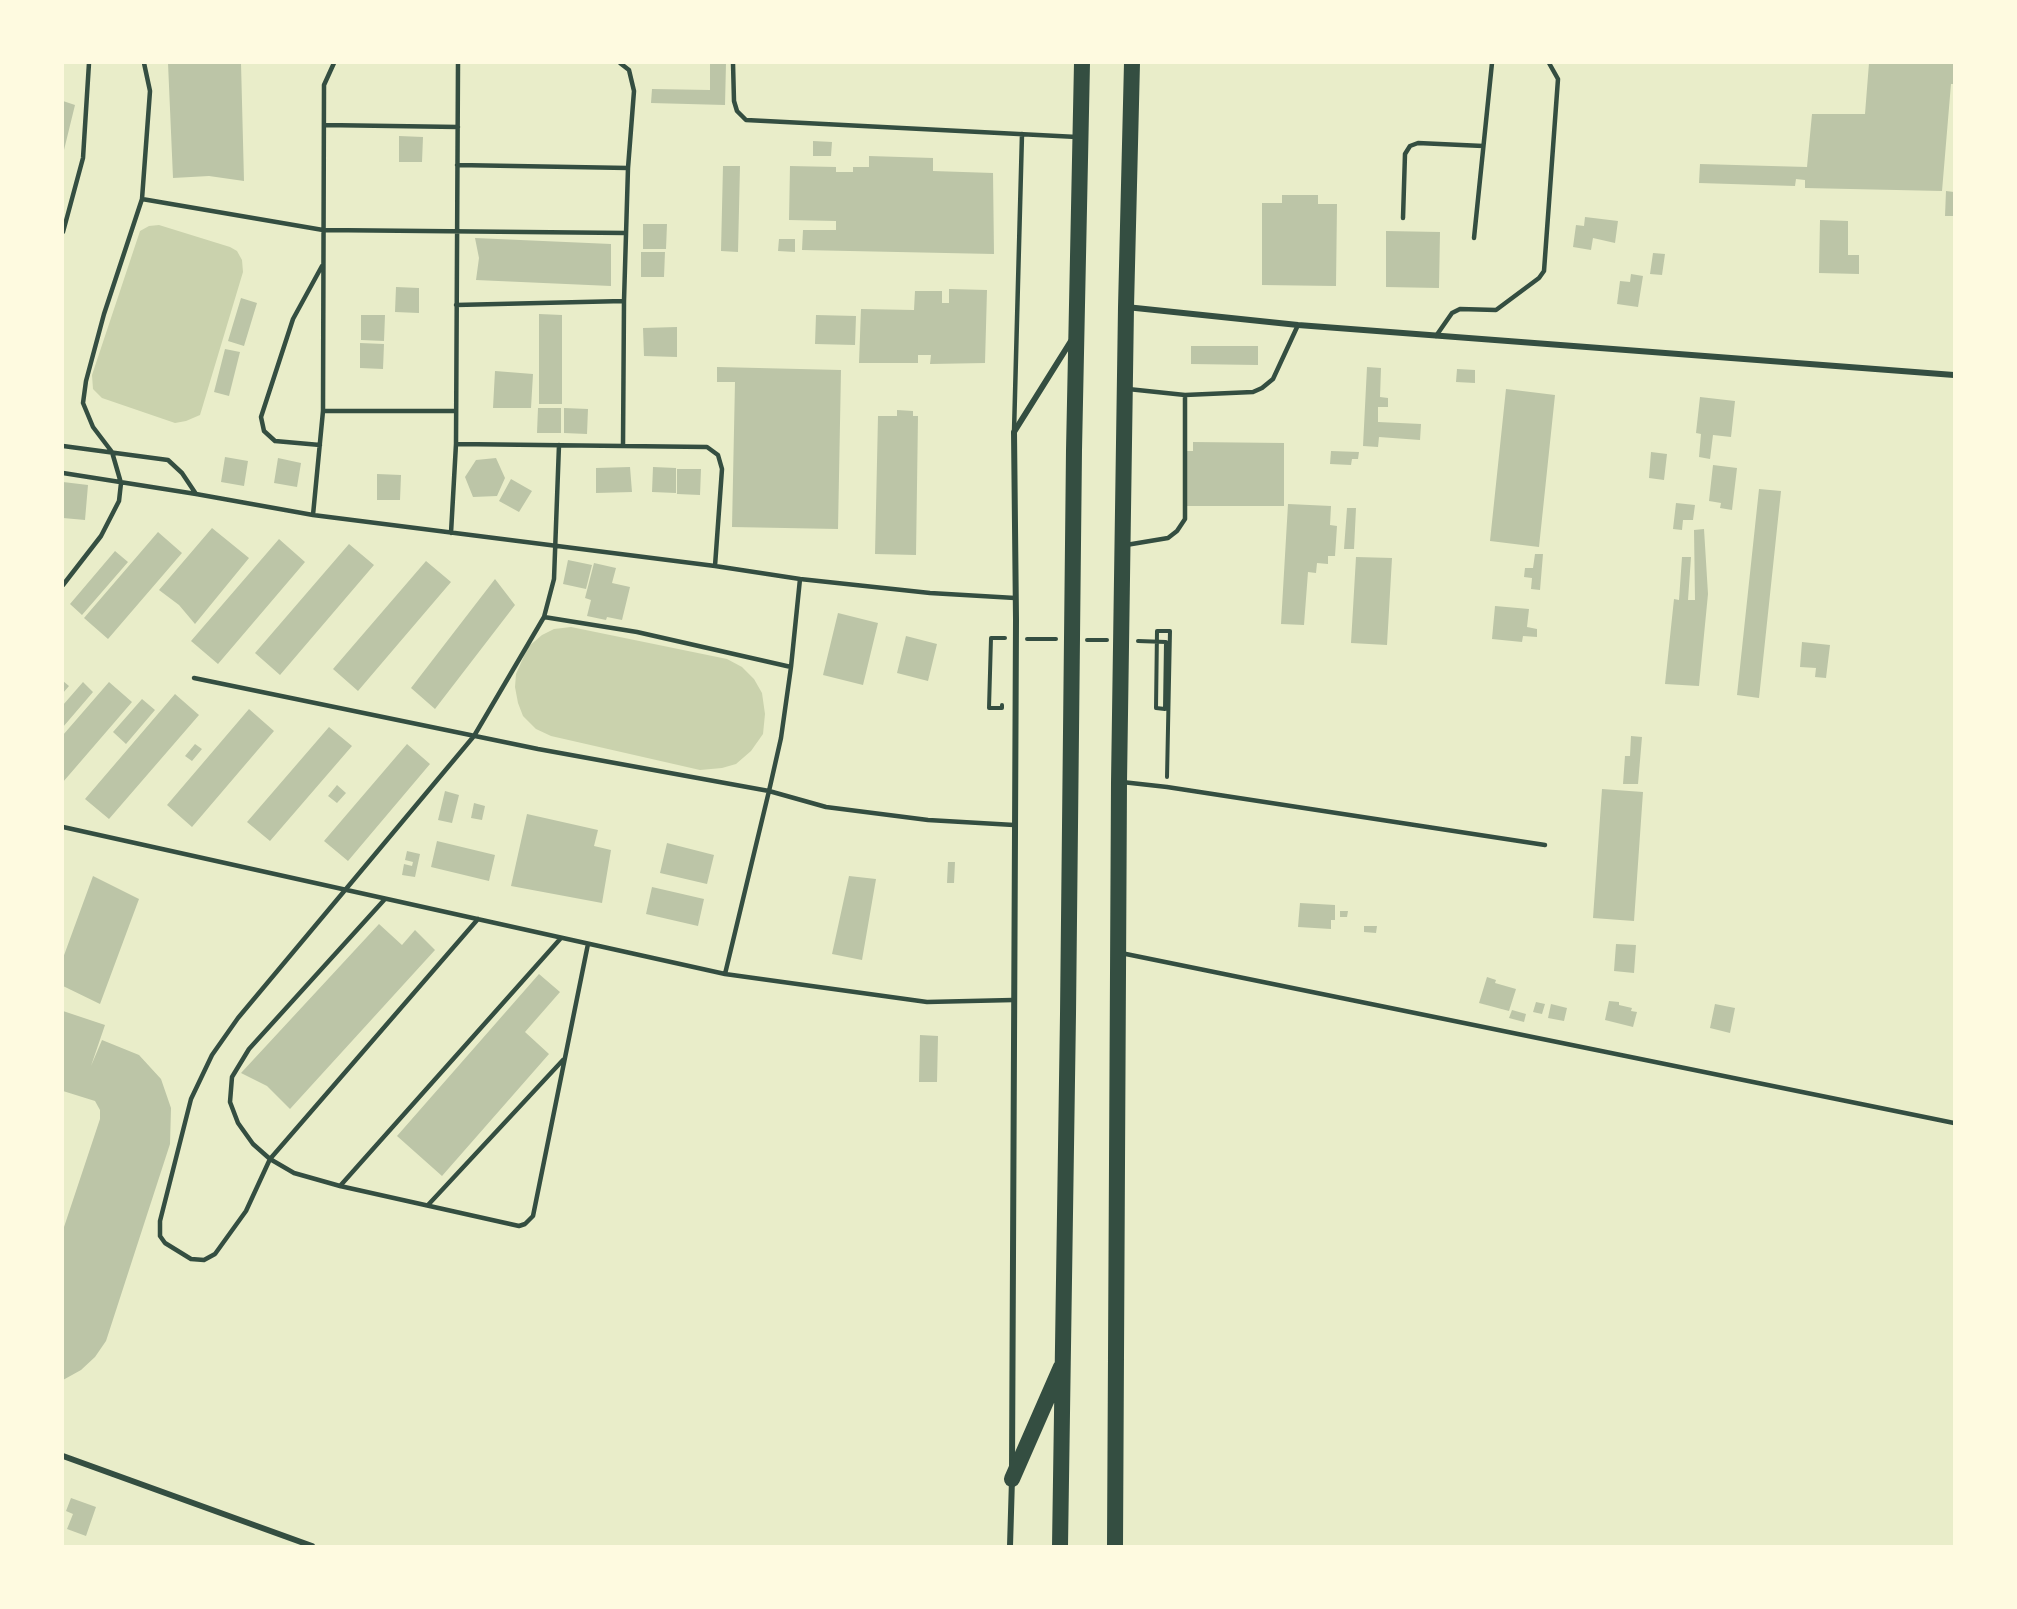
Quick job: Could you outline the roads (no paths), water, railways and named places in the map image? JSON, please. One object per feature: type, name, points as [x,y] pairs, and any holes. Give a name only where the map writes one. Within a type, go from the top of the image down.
[{"type":"highway","points":[[1060,1546],[1082,63]]},
{"type":"highway","points":[[1115,1546],[1119,782],[1132,63]]},
{"type":"highway","points":[[1012,1479],[1064,1361]]},
{"type":"street","points":[[1126,307],[1298,325],[1954,375]]},
{"type":"street","points":[[1010,1546],[1016,620],[1014,432],[1077,333]]},
{"type":"street","points":[[63,1456],[312,1546]]},
{"type":"lane","points":[[63,232],[83,158],[89,63]]},
{"type":"lane","points":[[63,585],[101,536],[119,501],[121,483],[112,452],[93,427],[83,403],[86,381],[104,314],[142,199],[150,91],[144,63]]},
{"type":"lane","points":[[313,516],[323,411],[324,85],[334,63]]},
{"type":"lane","points":[[451,532],[456,444],[458,63]]},
{"type":"lane","points":[[620,63],[629,70],[634,91],[628,168],[623,446]]},
{"type":"lane","points":[[734,63],[734,101],[737,111],[746,120],[857,128],[1081,137]]},
{"type":"lane","points":[[1474,238],[1492,63]]},
{"type":"lane","points":[[1436,336],[1452,313],[1460,309],[1496,310],[1539,278],[1544,271],[1558,79],[1549,63]]},
{"type":"lane","points":[[324,125],[458,126]]},
{"type":"lane","points":[[1014,432],[1022,134]]},
{"type":"lane","points":[[1403,218],[1405,154],[1410,146],[1418,143],[1484,146]]},
{"type":"lane","points":[[457,165],[628,168]]},
{"type":"lane","points":[[142,199],[323,230],[626,233]]},
{"type":"lane","points":[[320,445],[275,441],[264,431],[261,417],[293,319],[323,264]]},
{"type":"lane","points":[[456,305],[624,301]]},
{"type":"lane","points":[[1125,388],[1185,395],[1253,392],[1274,379],[1298,325]]},
{"type":"lane","points":[[1123,546],[1168,538],[1177,531],[1185,519],[1185,395]]},
{"type":"lane","points":[[323,411],[456,411]]},
{"type":"lane","points":[[456,444],[707,447],[718,455],[722,469],[715,566]]},
{"type":"lane","points":[[478,920],[270,1159],[246,1211],[215,1254],[204,1260],[191,1258],[165,1243],[160,1236],[160,1221],[192,1100],[212,1055],[238,1018],[474,736],[544,617],[554,579],[559,445]]},
{"type":"lane","points":[[63,446],[168,460],[182,473],[195,494]]},
{"type":"lane","points":[[63,473],[313,516],[715,566],[800,579],[930,593],[1015,598]]},
{"type":"lane","points":[[725,974],[781,738],[800,579]]},
{"type":"lane","points":[[544,617],[637,632],[791,667]]},
{"type":"lane","points":[[194,678],[474,736],[769,790],[826,807],[928,820],[1014,825]]},
{"type":"lane","points":[[1119,782],[1167,787],[1545,845]]},
{"type":"lane","points":[[63,827],[725,974],[927,1002],[1013,1000]]},
{"type":"lane","points":[[385,899],[249,1048],[232,1077],[230,1102],[238,1123],[253,1144],[270,1159],[294,1173],[340,1186],[519,1226],[525,1224],[533,1216],[588,944]]},
{"type":"lane","points":[[340,1186],[561,938]]},
{"type":"lane","points":[[1118,953],[1954,1123]]},
{"type":"lane","points":[[428,1205],[565,1058]]}]
